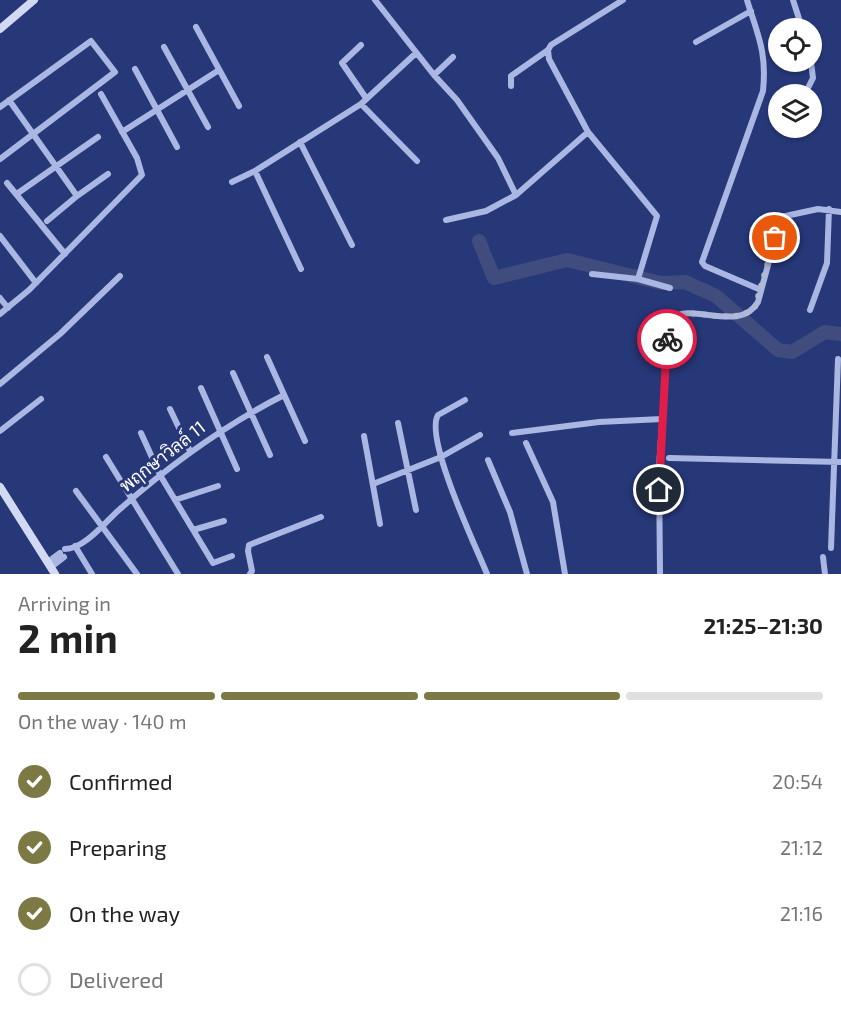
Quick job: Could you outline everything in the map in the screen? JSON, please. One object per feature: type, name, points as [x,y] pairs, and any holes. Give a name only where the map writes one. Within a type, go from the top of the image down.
[{"type":"street","points":[[0,29],[34,0]]},
{"type":"street","points":[[375,0],[434,75],[457,100],[498,158],[516,195]]},
{"type":"street","points":[[511,86],[511,76],[548,50],[551,45],[623,0]]},
{"type":"street","points":[[747,0],[762,42],[765,69],[763,91],[702,259],[705,266],[761,291]]},
{"type":"street","points":[[794,0],[799,18]]},
{"type":"street","points":[[696,42],[751,12]]},
{"type":"street","points":[[196,27],[239,106]]},
{"type":"street","points":[[0,107],[91,41],[115,72],[34,136],[0,159]]},
{"type":"street","points":[[361,45],[342,63],[363,101],[417,161]]},
{"type":"street","points":[[164,47],[208,127]]},
{"type":"street","points":[[548,50],[549,59],[588,132],[657,212],[639,276]]},
{"type":"street","points":[[232,182],[255,171],[363,101],[417,53]]},
{"type":"street","points":[[434,75],[453,57]]},
{"type":"street","points":[[135,69],[177,147]]},
{"type":"street","points":[[122,132],[219,70]]},
{"type":"street","points":[[0,314],[36,283],[141,175],[137,158],[101,94]]},
{"type":"street","points":[[9,100],[77,196]]},
{"type":"street","points":[[446,220],[486,211],[516,195],[588,132]]},
{"type":"street","points":[[18,193],[98,137]]},
{"type":"street","points":[[300,142],[352,245]]},
{"type":"street","points":[[255,171],[301,269]]},
{"type":"street","points":[[47,221],[108,174]]},
{"type":"street","points":[[7,183],[65,254]]},
{"type":"street","points":[[810,310],[827,263],[829,209]]},
{"type":"street","points":[[660,574],[659,467],[668,337],[672,319],[680,314],[733,317],[751,310],[761,291],[781,217],[807,210],[829,209],[841,212]]},
{"type":"street","points":[[0,236],[36,283]]},
{"type":"street","points":[[592,274],[639,276],[670,288]]},
{"type":"street","points":[[0,384],[60,334],[120,276]]},
{"type":"street","points":[[0,298],[8,308]]},
{"type":"street","points":[[267,357],[305,441]]},
{"type":"street","points":[[831,548],[838,462],[838,359]]},
{"type":"street","points":[[233,374],[270,455]]},
{"type":"street","points":[[201,388],[237,469]]},
{"type":"street","name":"พฤกษาวิลล์ 11","points":[[51,568],[67,552],[103,525],[159,475],[190,451],[219,431],[284,395]]},
{"type":"street","points":[[0,431],[41,399]]},
{"type":"street","points":[[465,400],[436,418],[435,430],[441,457],[456,501],[487,574]]},
{"type":"street","points":[[170,410],[190,451]]},
{"type":"street","points":[[512,433],[599,422],[662,419]]},
{"type":"street","points":[[398,423],[416,510]]},
{"type":"street","points":[[141,433],[159,475],[215,565],[232,556]]},
{"type":"street","points":[[373,484],[441,457],[480,435]]},
{"type":"street","points":[[364,436],[380,524]]},
{"type":"street","points":[[526,443],[553,502],[565,574]]},
{"type":"street","points":[[106,457],[178,574]]},
{"type":"street","points":[[669,458],[838,462]]},
{"type":"street","points":[[488,460],[510,512],[527,574]]},
{"type":"street","points":[[175,500],[218,486]]},
{"type":"street","points":[[0,487],[51,568]]},
{"type":"street","points":[[76,492],[103,525],[137,574]]},
{"type":"street","points":[[250,574],[252,571],[249,545],[321,517]]},
{"type":"street","points":[[193,530],[224,521]]},
{"type":"street","points":[[67,552],[93,574]]},
{"type":"street","points":[[823,557],[825,574]]},
{"type":"waterway","points":[[479,241],[494,278],[567,260],[661,283],[685,282],[716,296],[778,350],[792,352],[825,332],[841,334]]},
{"type":"way so far","points":[[667,339],[670,323],[676,315],[733,317],[755,307],[775,238]]},
{"type":"route","points":[[659,490],[667,339]]}]
